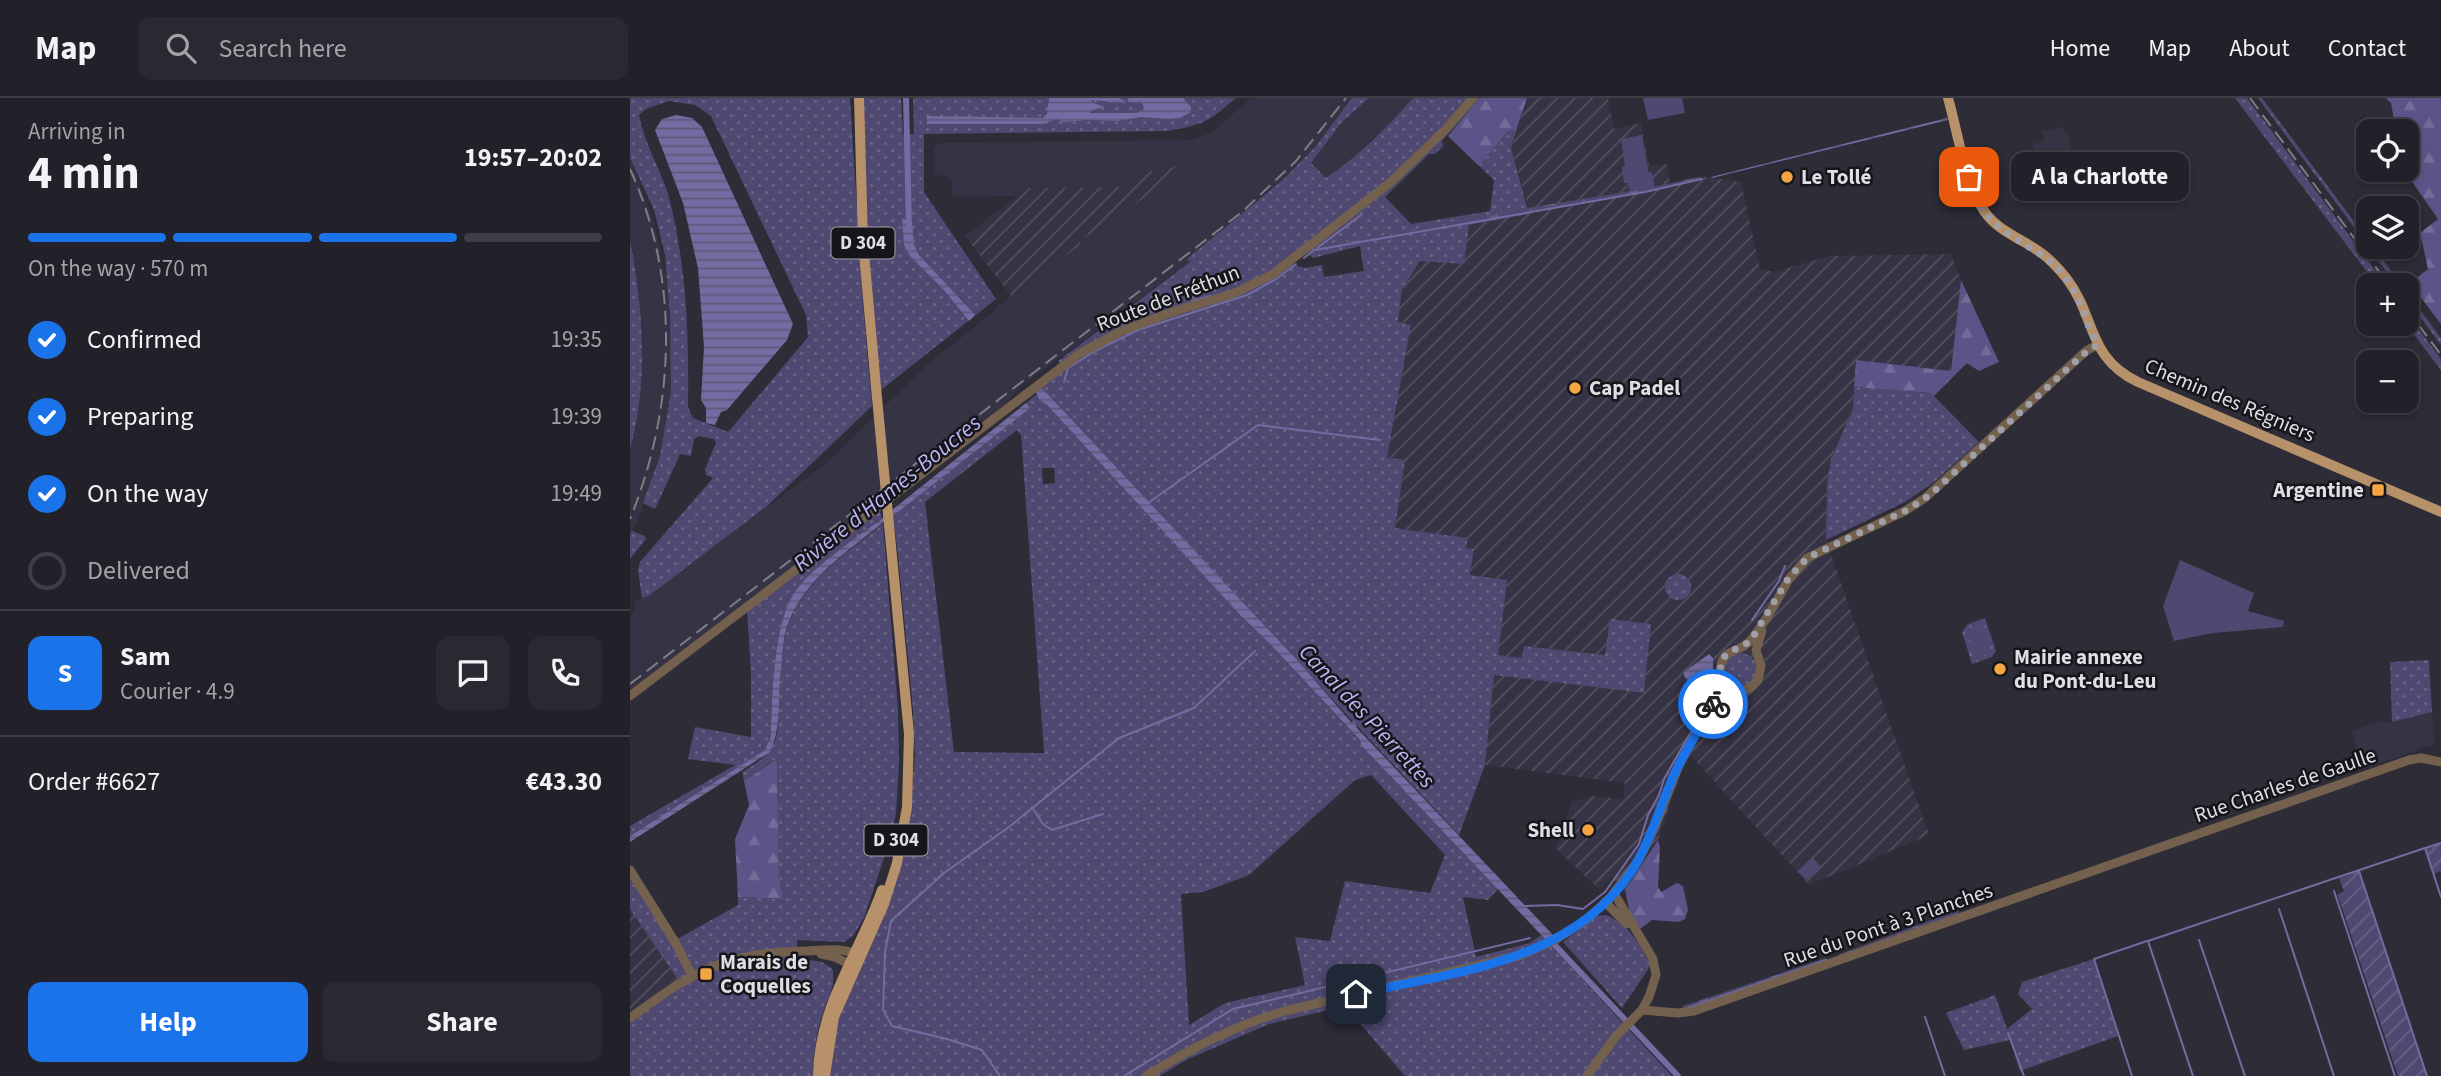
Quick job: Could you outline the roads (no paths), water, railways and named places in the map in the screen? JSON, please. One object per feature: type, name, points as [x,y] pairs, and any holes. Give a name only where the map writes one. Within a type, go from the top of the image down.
[{"type":"main road","name":"D 304","points":[[818,1076],[824,1024],[884,904],[897,863],[904,828],[910,758],[864,255],[859,98]]},
{"type":"main road","name":"Chemin des Régniers","points":[[1948,98],[1969,177],[1982,208],[2003,230],[2041,253],[2063,275],[2079,299],[2098,345],[2113,365],[2132,379],[2441,512]]},
{"type":"main road","name":"D 304","points":[[825,1076],[834,1017],[852,965]]},
{"type":"street","name":"Route de Fréthun","points":[[630,696],[1079,354],[1122,331],[1243,289],[1273,274],[1392,181],[1438,137],[1473,98]]},
{"type":"street","points":[[1146,1076],[1197,1045],[1253,1020],[1501,961],[1562,936],[1605,902],[1629,874],[1646,846],[1675,774],[1719,690],[1723,659],[1751,640],[1788,579],[1807,558],[1909,509],[1931,494],[2088,350],[2098,345]]},
{"type":"street","points":[[1702,724],[1725,699],[1752,686],[1759,678],[1761,666],[1756,656],[1757,645],[1769,614]]},
{"type":"street","points":[[1739,649],[1756,656]]},
{"type":"street","points":[[1722,678],[1728,686],[1740,690]]},
{"type":"street","name":"Rue Charles de Gaulle","points":[[2142,853],[2409,760],[2424,758],[2441,762]]},
{"type":"street","name":"Rue du Pont à 3 Planches","points":[[1639,1013],[1694,1011],[2142,853]]},
{"type":"street","points":[[630,870],[675,942],[692,975]]},
{"type":"street","points":[[1587,1076],[1624,1027],[1639,1013],[1652,989],[1656,970],[1653,959],[1614,893]]},
{"type":"street","points":[[1605,902],[1625,920],[1640,939]]},
{"type":"street","points":[[630,1018],[692,975],[742,956],[839,949],[858,955]]},
{"type":"street","points":[[794,951],[824,954],[852,965]]},
{"type":"waterway","name":"Canal des Pierrettes","points":[[906,98],[909,227]]},
{"type":"waterway","points":[[1315,250],[1645,192],[1702,179]]},
{"type":"waterway","points":[[1317,248],[1361,215]]},
{"type":"waterway","points":[[1304,258],[1313,251]]},
{"type":"waterway","points":[[1064,382],[1068,368],[1097,350],[1138,330],[1247,295],[1296,264]]},
{"type":"waterway","points":[[1192,301],[1210,296]]},
{"type":"waterway","points":[[1148,503],[1258,425],[1380,440]]},
{"type":"waterway","points":[[1752,620],[1779,581],[1785,566]]},
{"type":"waterway","points":[[1000,1076],[982,1050],[892,1026],[883,1010],[885,952],[891,921],[944,873],[1009,827],[1119,738],[1194,708],[1255,651]]},
{"type":"waterway","points":[[1523,906],[1557,905],[1583,909],[1605,892],[1639,844],[1664,779],[1705,707],[1713,684]]},
{"type":"waterway","points":[[1032,807],[1043,824],[1052,830],[1103,814]]},
{"type":"waterway","points":[[2441,843],[2425,848],[2441,897]]},
{"type":"waterway","points":[[2193,1076],[2148,941],[2425,848]]},
{"type":"waterway","points":[[2359,871],[2427,1076]]},
{"type":"waterway","points":[[2334,891],[2395,1076]]},
{"type":"waterway","points":[[2279,909],[2334,1076]]},
{"type":"waterway","points":[[1124,1076],[1233,1009],[1530,938]]},
{"type":"waterway","name":"Canal des Pierrettes","points":[[1550,940],[1678,1076]]},
{"type":"waterway","points":[[2199,940],[2245,1076]]},
{"type":"waterway","points":[[2132,1076],[2094,959],[2147,941]]},
{"type":"waterway","points":[[1688,1008],[1826,960]]},
{"type":"waterway","points":[[1925,1017],[1945,1076]]},
{"type":"waterway","points":[[2008,1033],[2024,1076]]},
{"type":"railway","points":[[630,684],[1242,212],[1296,161],[1346,98]]},
{"type":"railway","points":[[2250,98],[2380,273]]},
{"type":"railway","points":[[630,169],[646,211],[658,255],[666,344],[656,434],[630,519]]},
{"type":"railway","points":[[2419,325],[2441,355]]},
{"type":"place","name":"Le Tollé","points":[[1787,177]]},
{"type":"place","name":"A la Charlotte","points":[[1969,177]]},
{"type":"place","name":"Cap Padel","points":[[1575,388]]},
{"type":"place","name":"Argentine","points":[[2378,490]]},
{"type":"place","name":"Mairie annexe du Pont-du-Leu","points":[[2000,669]]},
{"type":"place","name":"Shell","points":[[1588,830]]},
{"type":"place","name":"Marais de Coquelles","points":[[706,974]]},
{"type":"water label","name":"Rivière d'Hames-Boucres","points":[[887,493]]}]
